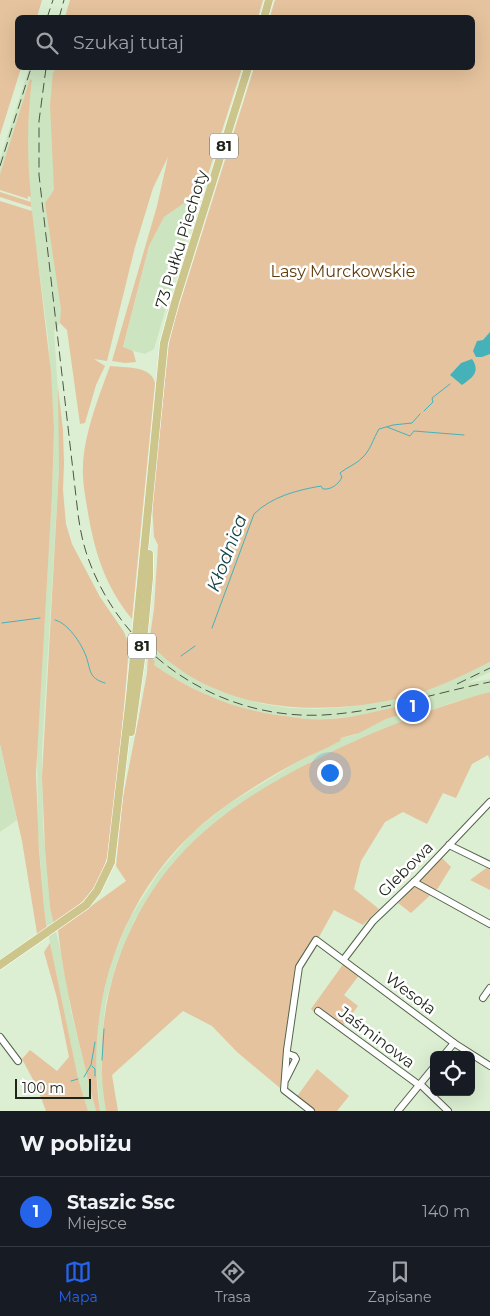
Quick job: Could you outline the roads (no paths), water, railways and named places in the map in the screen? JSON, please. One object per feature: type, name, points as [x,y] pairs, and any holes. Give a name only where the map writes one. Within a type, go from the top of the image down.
[{"type":"main road","points":[[265,15],[269,0]]},
{"type":"main road","name":"73 Pułku Piechoty","points":[[0,965],[79,911],[97,890],[111,862],[121,775],[134,715],[142,652],[149,578],[148,515],[160,362],[169,323],[247,70]]},
{"type":"street","name":"Glebowa","points":[[344,960],[373,921],[414,882],[490,802]]},
{"type":"street","points":[[450,845],[490,865]]},
{"type":"street","points":[[414,882],[490,924]]},
{"type":"street","name":"Wesoła","points":[[311,1111],[284,1090],[299,967],[316,940],[454,1043],[490,1066]]},
{"type":"street","points":[[483,998],[490,988]]},
{"type":"street","name":"Jaśminowa","points":[[318,1010],[419,1085],[448,1111]]},
{"type":"street","points":[[0,1037],[18,1061]]},
{"type":"street","points":[[447,1051],[454,1043]]},
{"type":"street","points":[[398,1111],[430,1072]]},
{"type":"water","points":[[490,332],[490,354],[476,357],[473,351],[477,341],[483,340]]},
{"type":"water","points":[[472,359],[476,368],[474,374],[462,385],[450,375],[461,363]]},
{"type":"waterway","name":"Kłodnica","points":[[424,411],[433,402],[432,398],[450,384]]},
{"type":"waterway","name":"Kłodnica","points":[[212,628],[254,514],[268,503],[285,495],[321,486],[323,489],[329,489],[334,486],[342,477],[340,473],[358,462],[366,454],[379,429],[412,423],[420,414]]},
{"type":"waterway","points":[[387,427],[410,436],[414,431],[464,435]]},
{"type":"waterway","name":"Kłodnica","points":[[2,623],[40,618]]},
{"type":"waterway","name":"Kłodnica","points":[[55,620],[65,625],[74,634],[84,651],[93,676],[105,683]]},
{"type":"waterway","name":"Kłodnica","points":[[181,656],[195,646]]},
{"type":"waterway","points":[[102,1060],[104,1029]]},
{"type":"waterway","points":[[84,1077],[91,1065],[95,1042]]},
{"type":"waterway","points":[[92,1066],[95,1069],[95,1076]]},
{"type":"waterway","points":[[71,1081],[78,1079]]},
{"type":"railway","points":[[48,15],[53,0]]},
{"type":"railway","points":[[60,15],[64,0]]},
{"type":"railway","points":[[0,166],[30,70]]},
{"type":"railway","points":[[46,70],[39,121],[39,175],[78,514],[88,558],[104,593],[125,625],[151,652],[180,675],[213,693],[248,706],[285,714],[323,715],[365,710],[490,682]]},
{"type":"railway","points":[[457,684],[490,668]]},
{"type":"place","name":"Staszic Ssc","points":[[413,706]]},
{"type":"park label","name":"Lasy Murckowskie","points":[[343,271]]}]
